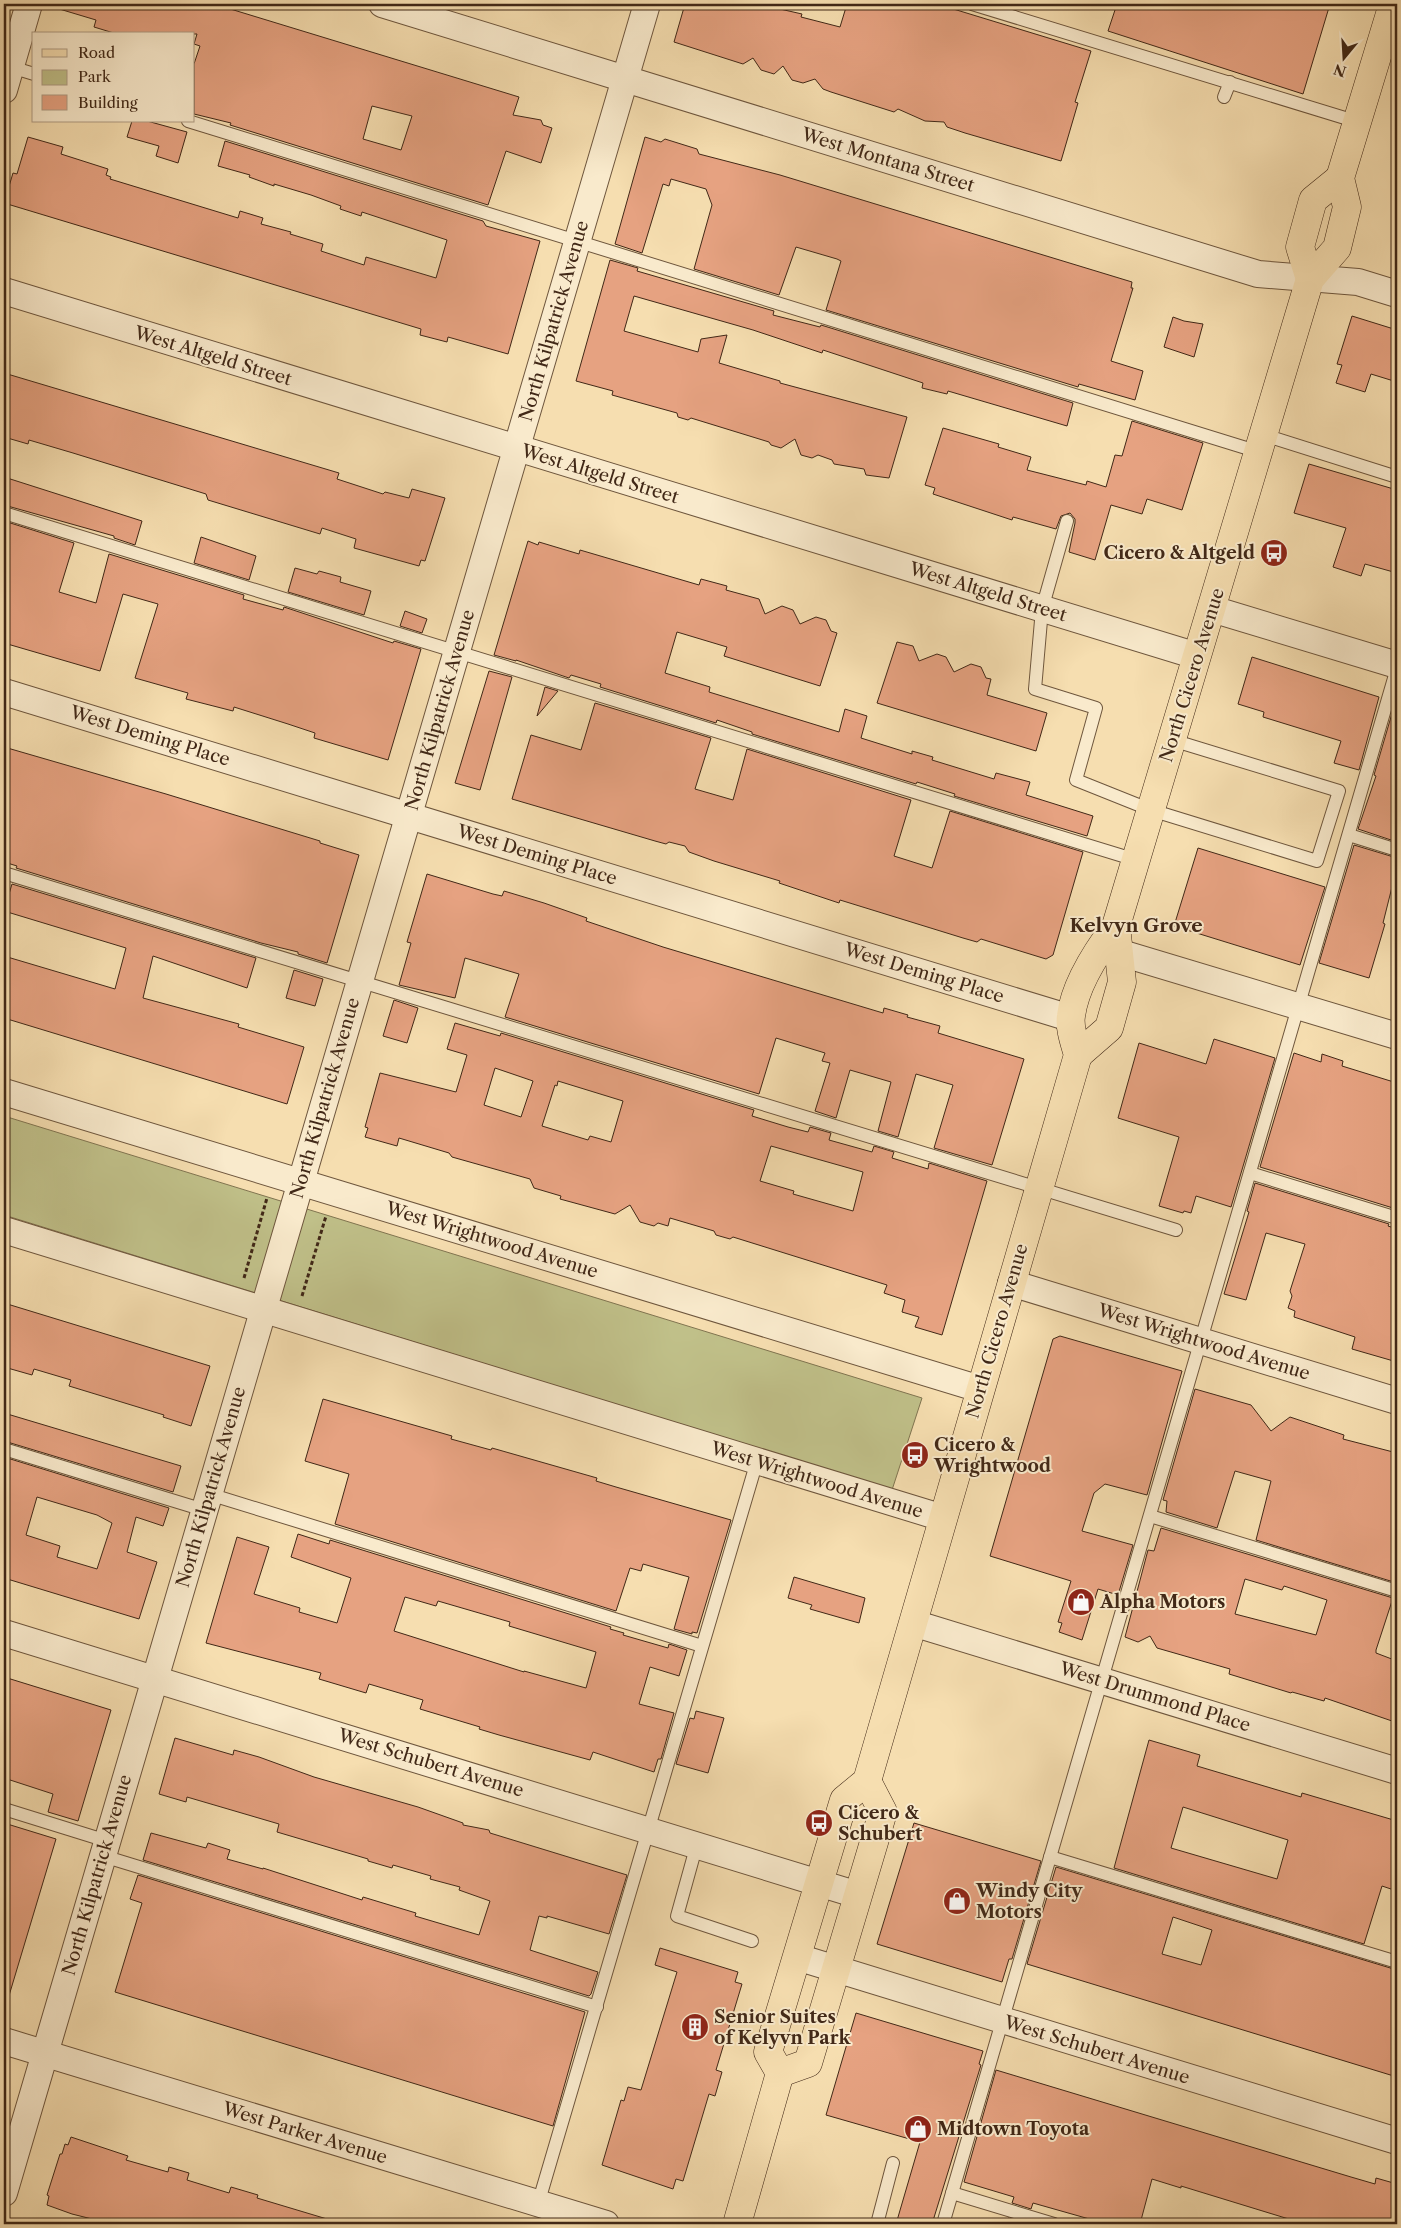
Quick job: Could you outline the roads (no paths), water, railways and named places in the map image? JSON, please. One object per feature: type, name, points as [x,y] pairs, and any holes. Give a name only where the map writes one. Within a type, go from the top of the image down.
[{"type":"main road","points":[[1310,279],[1300,247],[1313,200],[1340,178],[1393,4]]},
{"type":"main road","name":"North Cicero Avenue","points":[[867,1781],[1010,1283],[1078,1055],[1070,1018],[1078,991],[1112,941],[1310,279],[1337,248],[1347,207],[1340,178]]},
{"type":"main road","name":"North Cicero Avenue","points":[[1078,1055],[1109,1028],[1122,982],[1112,941]]},
{"type":"main road","points":[[737,2224],[780,2073],[768,2052],[844,1800],[867,1781],[883,1812],[836,1970],[808,2062],[780,2073]]},
{"type":"street","points":[[16,77],[29,4]]},
{"type":"street","name":"West Montana Street","points":[[382,4],[1258,274],[1358,282],[1397,294]]},
{"type":"street","name":"North Kilpatrick Avenue","points":[[4,2193],[647,4]]},
{"type":"street","name":"West Altgeld Street","points":[[4,291],[1198,656]]},
{"type":"street","points":[[1212,608],[1397,667]]},
{"type":"street","name":"West Deming Place","points":[[4,692],[1070,1018]]},
{"type":"street","points":[[1112,941],[1299,1006],[1397,1036]]},
{"type":"street","name":"West Wrightwood Avenue","points":[[4,1092],[980,1389]]},
{"type":"street","name":"West Wrightwood Avenue","points":[[4,1230],[943,1518]]},
{"type":"street","name":"West Wrightwood Avenue","points":[[1010,1283],[1397,1401]]},
{"type":"street","name":"West Drummond Place","points":[[913,1623],[1397,1771]]},
{"type":"street","name":"West Schubert Avenue","points":[[4,1633],[697,1844],[858,1895]]},
{"type":"street","name":"West Schubert Avenue","points":[[797,1957],[1397,2141]]},
{"type":"street","name":"West Parker Avenue","points":[[4,2041],[538,2204],[561,2218],[606,2224]]},
{"type":"lane","points":[[972,4],[1358,122]]},
{"type":"lane","points":[[1224,97],[1230,82]]},
{"type":"lane","points":[[191,122],[578,240],[1261,444],[1397,477]]},
{"type":"lane","points":[[4,513],[1136,860]]},
{"type":"lane","points":[[1067,520],[1042,609],[1035,689],[1096,708],[1076,780],[1151,810],[1317,861],[1339,791],[1172,740]]},
{"type":"lane","points":[[943,2224],[1397,667]]},
{"type":"lane","points":[[1349,835],[1397,850]]},
{"type":"lane","points":[[4,873],[1176,1230]]},
{"type":"lane","points":[[1250,1174],[1397,1218]]},
{"type":"lane","points":[[4,1449],[207,1502],[702,1646]]},
{"type":"lane","points":[[538,2204],[757,1461]]},
{"type":"lane","points":[[1150,1516],[1397,1591]]},
{"type":"lane","points":[[4,1809],[105,1848],[597,2007]]},
{"type":"lane","points":[[697,1844],[676,1916],[752,1941]]},
{"type":"lane","points":[[1050,1857],[1397,1962]]},
{"type":"lane","points":[[877,2224],[893,2163]]},
{"type":"lane","points":[[952,2193],[1054,2224]]},
{"type":"place","name":"Cicero & Altgeld","points":[[1274,553]]},
{"type":"place","name":"Cicero & Wrightwood","points":[[915,1455]]},
{"type":"place","name":"Alpha Motors","points":[[1081,1602]]},
{"type":"place","name":"Cicero & Schubert","points":[[819,1823]]},
{"type":"place","name":"Windy City Motors","points":[[957,1901]]},
{"type":"place","name":"Senior Suites of Kelyvn Park","points":[[695,2027]]},
{"type":"place","name":"Midtown Toyota","points":[[918,2129]]},
{"type":"district","name":"Kelvyn Grove","points":[[1136,925]]}]
